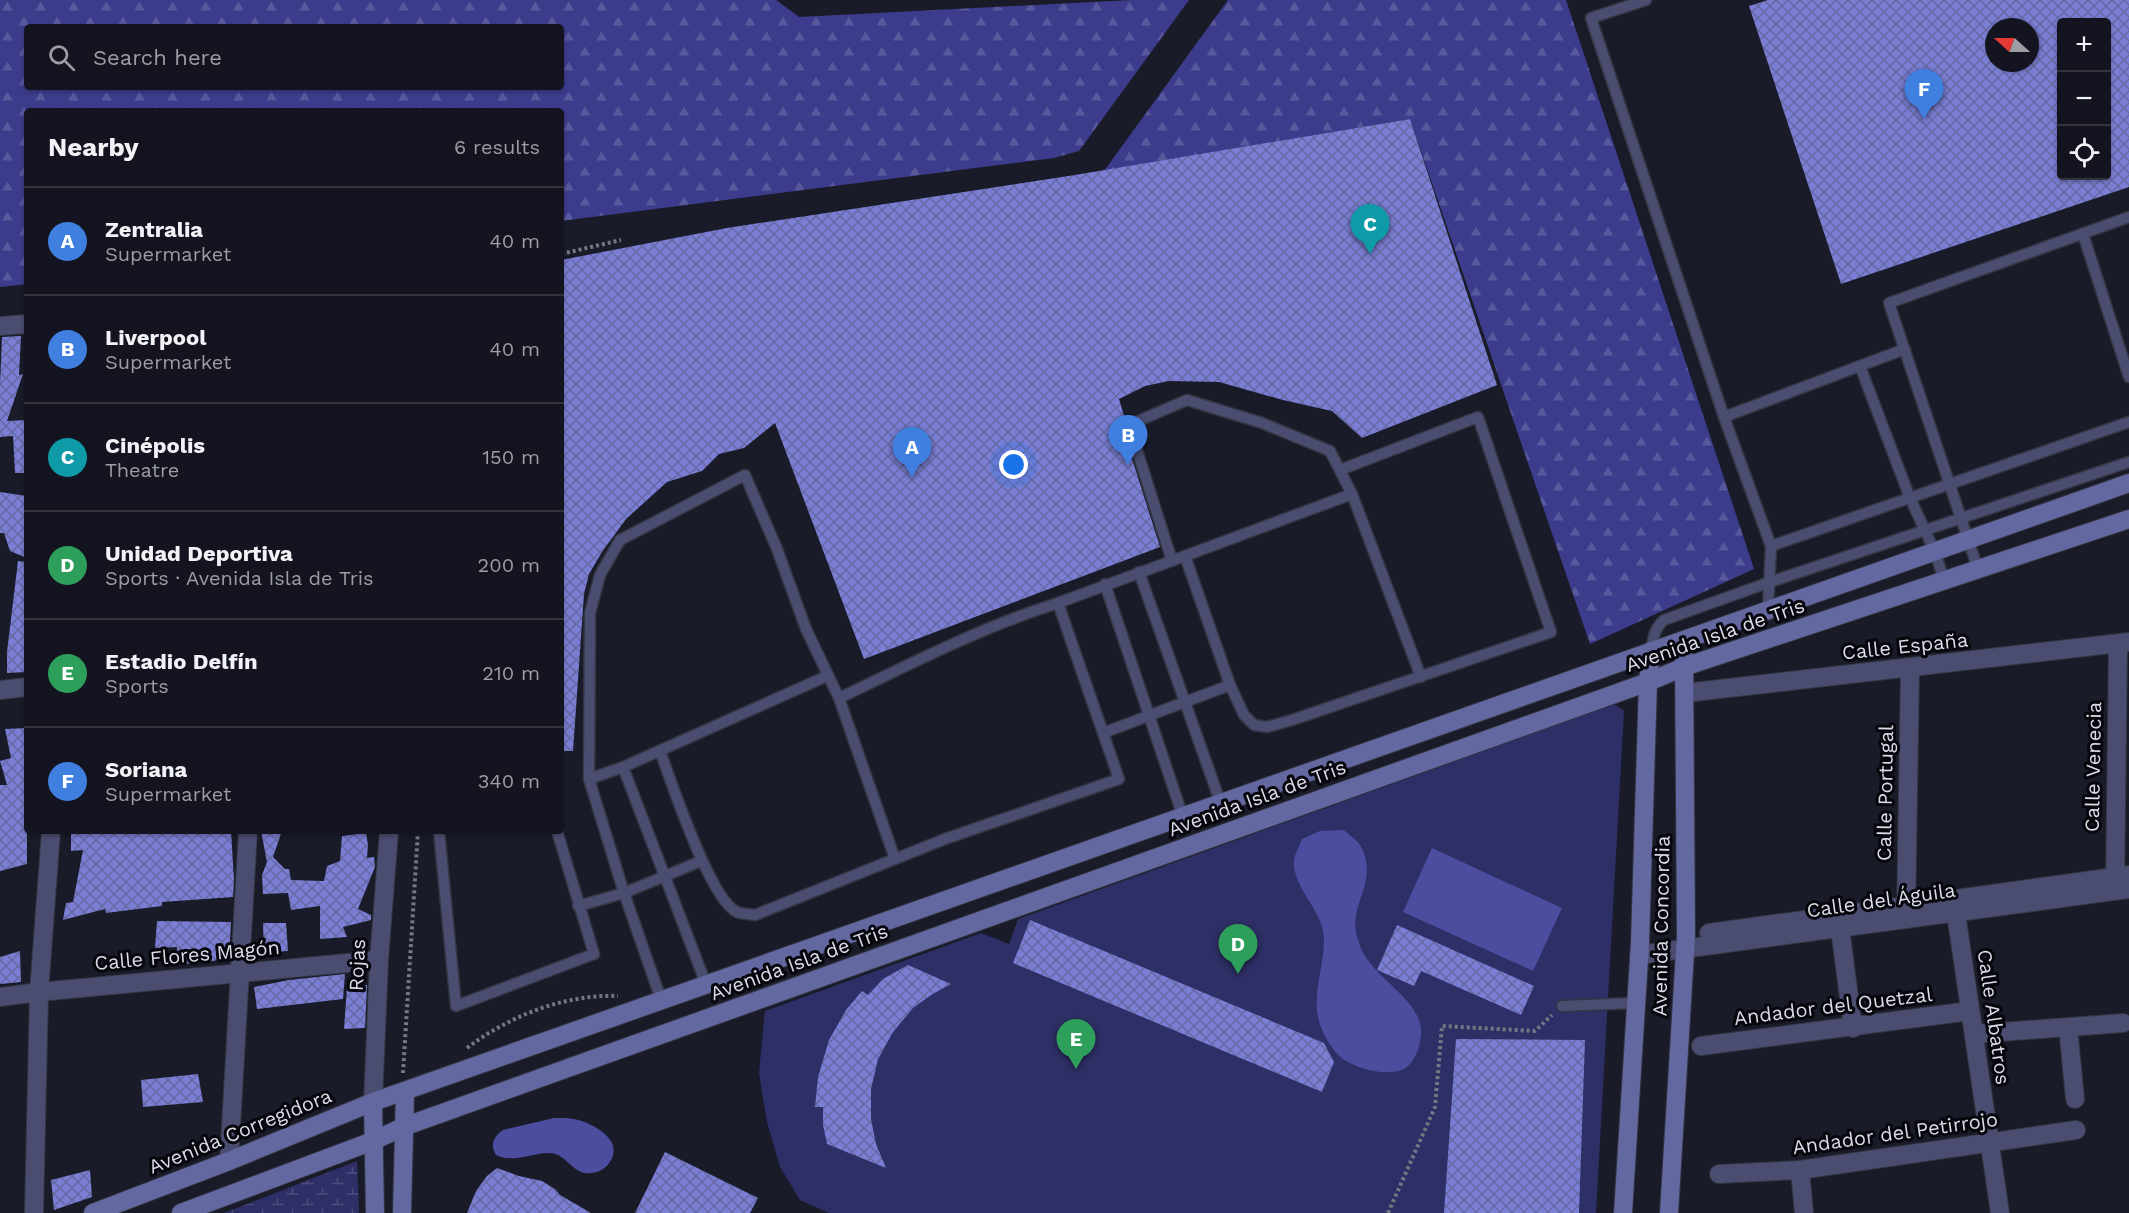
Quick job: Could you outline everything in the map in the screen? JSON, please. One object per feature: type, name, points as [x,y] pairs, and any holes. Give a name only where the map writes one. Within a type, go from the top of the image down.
[{"type":"main road","name":"Avenida Isla de Tris","points":[[404,1086],[662,1002],[706,984],[2129,483]]},
{"type":"main road","name":"Avenida Isla de Tris","points":[[403,1127],[1648,682],[1684,667],[2129,519]]},
{"type":"main road","name":"Avenida Concordia","points":[[1669,1213],[1686,943],[1683,640]]},
{"type":"main road","name":"Avenida Concordia","points":[[1623,1213],[1639,949],[1651,651]]},
{"type":"main road","points":[[402,1213],[404,1086]]},
{"type":"main road","name":"Avenida Corregidora","points":[[93,1213],[229,1161],[373,1102],[404,1086]]},
{"type":"main road","points":[[373,1102],[375,1213]]},
{"type":"main road","points":[[181,1213],[373,1141],[403,1127]]},
{"type":"street","points":[[0,326],[24,324]]},
{"type":"street","name":"Calle España","points":[[1685,693],[2123,643]]},
{"type":"street","name":"Calle Venecia","points":[[2122,883],[2123,643]]},
{"type":"street","name":"Calle Portugal","points":[[1906,912],[1910,669]]},
{"type":"street","points":[[0,690],[24,687]]},
{"type":"street","points":[[34,1213],[39,992],[51,834]]},
{"type":"street","points":[[229,1161],[248,834]]},
{"type":"street","name":"Rojas","points":[[373,1102],[389,834]]},
{"type":"street","name":"Calle del Águila","points":[[1639,949],[2122,883]]},
{"type":"street","name":"Calle Albatros","points":[[1955,906],[2000,1213]]},
{"type":"street","name":"Calle del Águila","points":[[1686,943],[1840,928],[1906,912]]},
{"type":"street","points":[[1840,928],[1853,1028]]},
{"type":"street","name":"Calle Flores Magón","points":[[0,997],[380,960]]},
{"type":"street","name":"Andador del Quetzal","points":[[1701,1046],[1970,1011]]},
{"type":"street","points":[[1974,1034],[2123,1023]]},
{"type":"street","points":[[2068,1027],[2075,1099]]},
{"type":"street","name":"Andador del Petirrojo","points":[[1719,1174],[1800,1170],[2076,1130]]},
{"type":"street","points":[[1800,1170],[1804,1213]]},
{"type":"lane","points":[[1646,0],[1591,18],[1724,417],[1771,546],[1768,610]]},
{"type":"lane","points":[[1978,569],[1889,303],[2129,217]]},
{"type":"lane","points":[[2083,234],[2129,377]]},
{"type":"lane","points":[[1724,417],[1905,349]]},
{"type":"lane","points":[[1860,366],[1910,498],[1935,552],[1944,580]]},
{"type":"lane","points":[[1172,561],[1129,425],[1187,400],[1262,423],[1330,451],[1352,494],[1421,677]]},
{"type":"lane","points":[[1185,556],[1230,685],[1244,716],[1254,725],[1268,727],[1551,632],[1478,417],[1340,470]]},
{"type":"lane","points":[[1771,546],[2129,422]]},
{"type":"lane","points":[[1651,651],[1654,633],[1657,626],[1664,620],[1770,582],[2129,462]]},
{"type":"lane","points":[[2094,474],[2101,493]]},
{"type":"lane","points":[[662,1002],[624,893],[589,779],[590,613],[600,575],[620,540],[745,475],[777,549],[806,629],[838,698],[895,859]]},
{"type":"lane","points":[[838,698],[974,633],[1352,494]]},
{"type":"lane","points":[[1139,572],[1221,804]]},
{"type":"lane","points":[[1105,585],[1183,817]]},
{"type":"lane","points":[[660,750],[701,861],[720,894],[736,912],[755,915],[945,839],[1119,779],[1058,603]]},
{"type":"lane","points":[[589,779],[623,767],[827,676]]},
{"type":"lane","points":[[1103,733],[1230,685]]},
{"type":"lane","points":[[623,767],[706,984]]},
{"type":"lane","points":[[439,834],[456,1006],[594,954],[558,834]]},
{"type":"lane","points":[[578,906],[624,893],[701,861]]},
{"type":"lane","points":[[1562,1006],[1635,1003]]},
{"type":"path","points":[[564,253],[621,240]]},
{"type":"path","points":[[404,1086],[418,834]]},
{"type":"path","points":[[464,1050],[482,1036],[559,1002],[580,997],[626,996]]},
{"type":"path","points":[[1388,1213],[1435,1107],[1442,1026],[1534,1031],[1562,1006]]},
{"type":"green space","points":[[0,0],[776,0],[799,17],[1132,0],[1189,0],[1079,151],[1054,158],[564,221],[564,108],[24,108],[24,284],[0,287]]},
{"type":"green space","points":[[1228,0],[1566,0],[1754,569],[1590,644],[1410,119],[1104,171]]},
{"type":"green space","points":[[1614,704],[1624,711],[1596,1213],[829,1213],[800,1200],[780,1167],[767,1122],[759,1073],[765,1011],[981,933],[1009,944],[1018,919]]},
{"type":"green space","points":[[357,1161],[359,1213],[224,1213]]},
{"type":"shaded area","points":[[1344,830],[1360,845],[1367,869],[1355,922],[1360,946],[1374,968],[1412,1007],[1421,1029],[1415,1057],[1408,1066],[1397,1071],[1372,1071],[1343,1059],[1328,1042],[1319,1021],[1317,998],[1324,937],[1319,919],[1300,886],[1294,869],[1294,860],[1302,839],[1320,831]]},
{"type":"shaded area","points":[[1432,848],[1562,908],[1533,971],[1403,912]]},
{"type":"shaded area","points":[[554,1118],[582,1121],[603,1132],[612,1143],[613,1153],[610,1163],[597,1172],[585,1173],[575,1169],[562,1157],[551,1153],[516,1158],[496,1155],[493,1148],[494,1141],[503,1130]]},
{"type":"building","points":[[1768,0],[2129,0],[2129,187],[1841,284],[1749,6]]},
{"type":"building","points":[[1410,119],[1497,385],[1362,438],[1332,411],[1219,382],[1169,381],[1145,386],[1119,399],[1125,419],[1122,427],[1160,547],[864,659],[775,423],[744,448],[719,454],[702,471],[667,482],[626,519],[602,552],[589,574],[584,594],[573,751],[564,751],[564,259],[727,228],[1075,175]]},
{"type":"building","points":[[21,336],[19,375],[23,374],[7,421],[24,420],[24,473],[15,473],[13,436],[0,437],[2,337]]},
{"type":"building","points":[[0,492],[24,496],[24,557],[10,551],[4,533],[0,533]]},
{"type":"building","points":[[18,561],[24,562],[24,672],[7,673],[7,652]]},
{"type":"building","points":[[24,728],[24,834],[27,834],[27,864],[0,871],[0,785],[7,785],[0,761],[11,758],[5,729]]},
{"type":"building","points":[[71,834],[231,834],[233,897],[162,902],[162,906],[106,913],[105,909],[63,920],[66,903],[73,902],[83,850],[71,851]]},
{"type":"building","points":[[262,834],[281,834],[273,857],[285,869],[289,869],[291,880],[324,881],[327,866],[340,861],[342,836],[366,834],[367,858],[374,857],[375,867],[358,909],[371,915],[371,920],[343,927],[347,937],[320,939],[320,906],[291,910],[288,893],[263,894],[262,875],[267,862]]},
{"type":"building","points":[[1030,920],[1324,1043],[1334,1062],[1322,1092],[1013,963]]},
{"type":"building","points":[[157,921],[231,922],[229,959],[176,965],[177,947],[155,948]]},
{"type":"building","points":[[263,923],[286,923],[288,951],[264,953]]},
{"type":"building","points":[[1397,925],[1534,986],[1521,1015],[1421,971],[1414,986],[1377,970]]},
{"type":"building","points":[[20,951],[21,982],[0,984],[0,957]]},
{"type":"building","points":[[908,965],[951,984],[913,1008],[893,1032],[878,1059],[871,1089],[871,1119],[876,1144],[886,1168],[827,1144],[823,1125],[823,1107],[815,1107],[818,1077],[829,1040],[846,1010],[862,991],[868,995],[883,979]]},
{"type":"building","points":[[345,974],[343,999],[257,1009],[254,987],[289,980]]},
{"type":"building","points":[[367,985],[365,1028],[344,1029],[347,987]]},
{"type":"building","points":[[1456,1039],[1585,1040],[1579,1213],[1444,1213]]},
{"type":"building","points":[[198,1074],[203,1102],[143,1107],[141,1080]]},
{"type":"building","points":[[665,1152],[758,1198],[750,1213],[635,1213]]},
{"type":"building","points":[[497,1168],[542,1181],[560,1195],[591,1213],[467,1213],[476,1191],[487,1176]]},
{"type":"building","points":[[90,1170],[92,1197],[54,1210],[51,1180]]},
{"type":"place","name":"Soriana","points":[[1924,119]]},
{"type":"place","name":"Cinépolis","points":[[1370,254]]},
{"type":"place","name":"Liverpool","points":[[1128,465]]},
{"type":"place","name":"Zentralia","points":[[912,477]]},
{"type":"place","name":"Unidad Deportiva","points":[[1238,974]]},
{"type":"place","name":"Estadio Delfín","points":[[1076,1069]]}]
